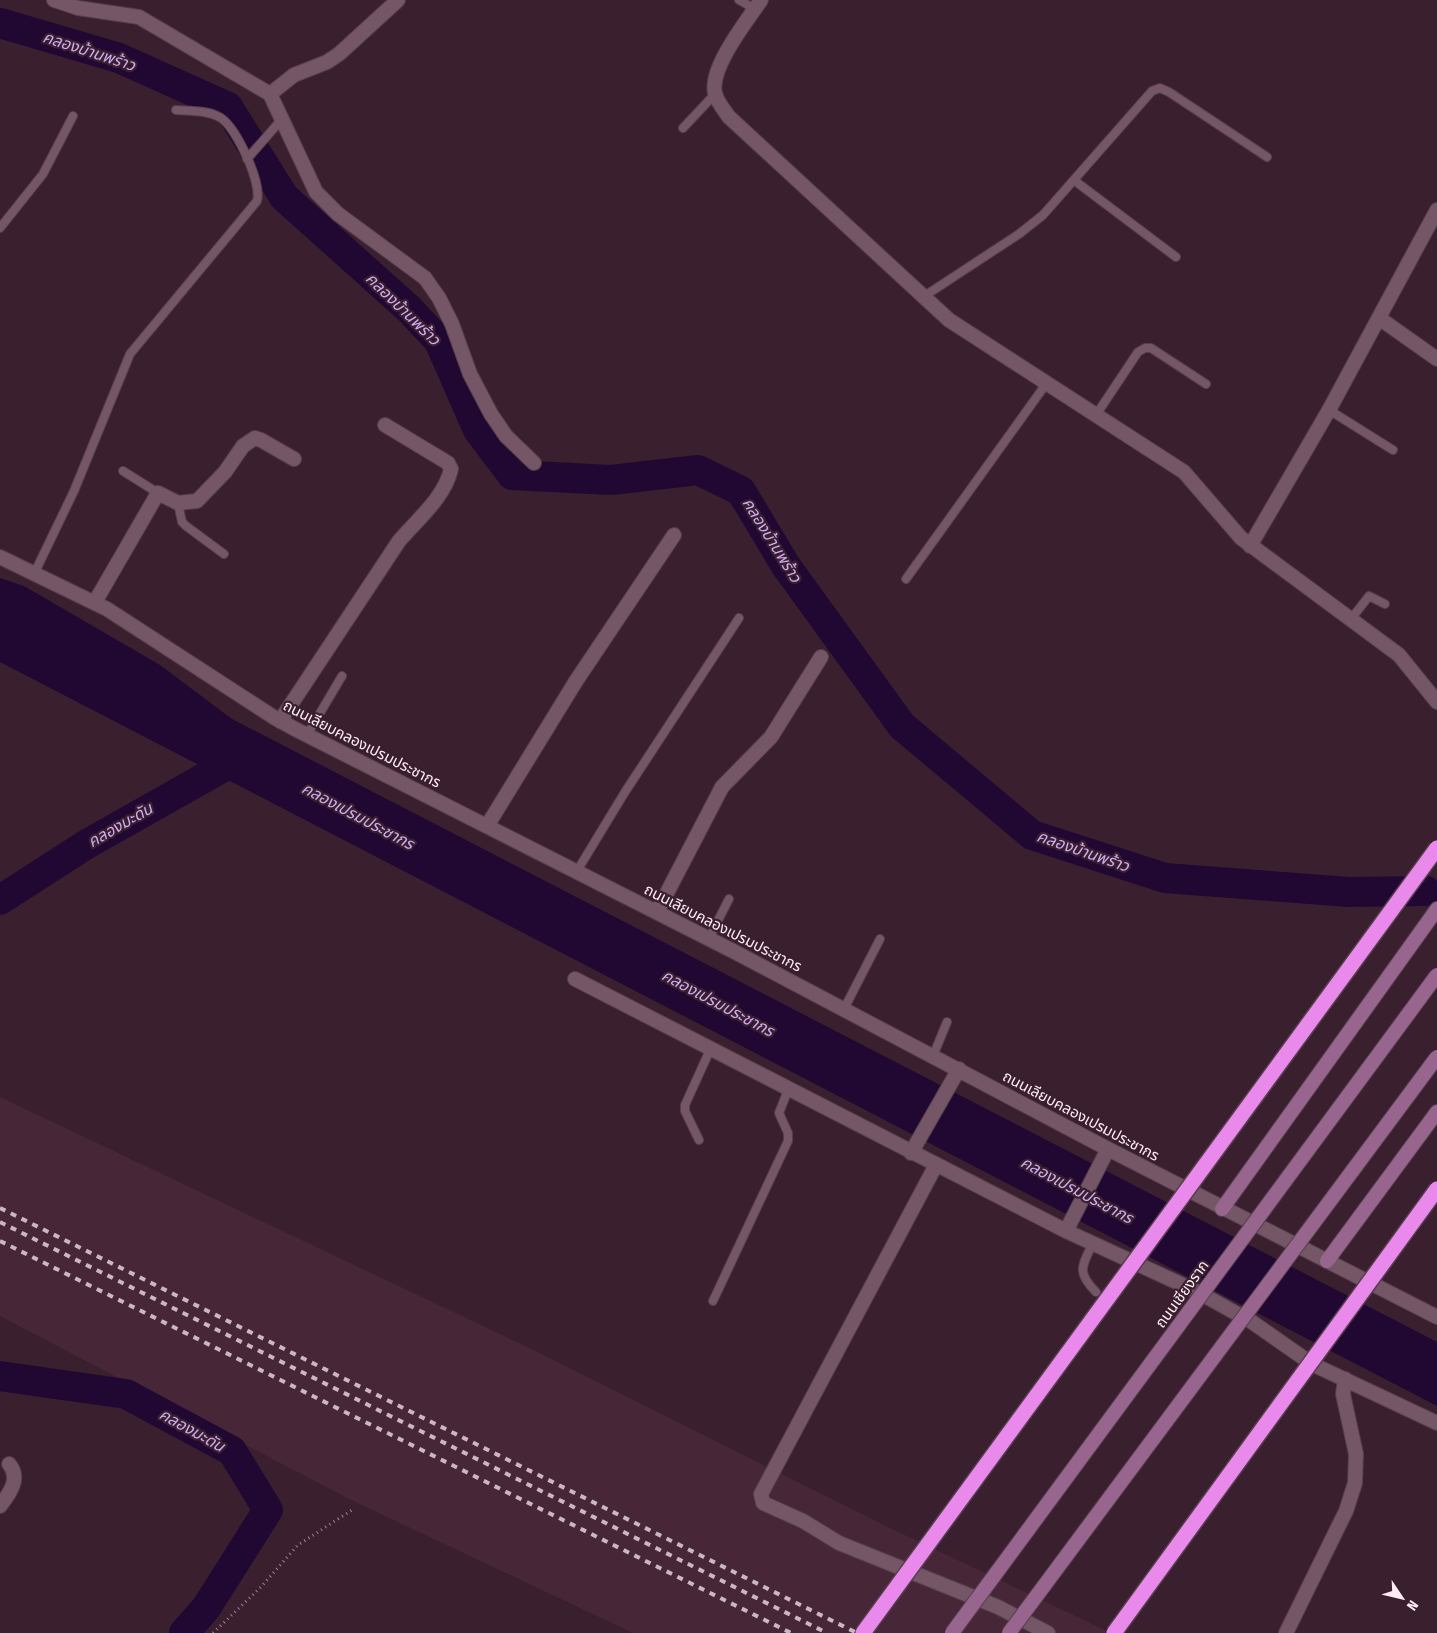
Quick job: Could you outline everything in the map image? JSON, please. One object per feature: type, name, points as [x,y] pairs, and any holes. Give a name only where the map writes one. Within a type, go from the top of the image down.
[{"type":"highway","points":[[863,1633],[1437,848]]},
{"type":"highway","points":[[1114,1633],[1437,1189]]},
{"type":"main road","points":[[1222,1208],[1437,909]]},
{"type":"main road","name":"ถนนเชียงราก","points":[[952,1633],[1437,975]]},
{"type":"main road","points":[[1009,1633],[1437,1057]]},
{"type":"main road","points":[[1327,1260],[1437,1112]]},
{"type":"street","points":[[54,0],[78,8],[138,17],[270,94],[316,192],[352,225],[425,278],[452,324],[470,374],[491,414],[506,436],[534,463]]},
{"type":"street","points":[[270,94],[294,75],[327,62],[339,54],[398,0]]},
{"type":"street","points":[[758,4],[721,62],[714,83],[715,94],[729,117],[949,320],[1184,472],[1231,527],[1250,546],[1399,655],[1430,696],[1437,702]]},
{"type":"street","points":[[1250,546],[1329,410],[1437,210]]},
{"type":"street","points":[[1379,318],[1437,359]]},
{"type":"street","points":[[280,721],[400,542],[422,518],[449,477],[451,469],[448,463],[384,425]]},
{"type":"street","points":[[95,602],[158,493],[178,503],[197,501],[205,495],[250,440],[261,440],[294,459]]},
{"type":"street","points":[[487,826],[576,681],[674,535]]},
{"type":"street","name":"ถนนเลียบคลองเปรมประชากร","points":[[0,557],[95,602],[280,721],[709,938],[1108,1149],[1437,1317]]},
{"type":"street","points":[[657,912],[722,787],[772,737],[822,657]]},
{"type":"street","points":[[575,979],[788,1090],[912,1148],[936,1165],[1069,1226],[1093,1243],[1198,1292],[1252,1322],[1298,1356],[1437,1422]]},
{"type":"street","points":[[912,1148],[958,1069]]},
{"type":"street","points":[[1069,1226],[1108,1149]]},
{"type":"street","points":[[936,1165],[760,1499],[763,1503],[803,1521],[839,1543],[998,1607],[1048,1633]]},
{"type":"street","points":[[1286,1633],[1346,1511],[1355,1483],[1356,1454],[1343,1394],[1344,1379]]},
{"type":"street","points":[[0,1506],[8,1496],[15,1478],[15,1471],[9,1464]]},
{"type":"lane","points":[[739,0],[758,4]]},
{"type":"lane","points":[[923,297],[1019,234],[1043,215],[1075,181],[1145,97],[1160,88],[1267,157]]},
{"type":"lane","points":[[683,128],[715,94]]},
{"type":"lane","points":[[35,572],[74,491],[130,354],[257,202],[259,194],[248,157],[239,140],[224,120],[208,113],[176,110]]},
{"type":"lane","points":[[0,228],[43,174],[73,116]]},
{"type":"lane","points":[[248,157],[281,120]]},
{"type":"lane","points":[[1075,181],[1176,257]]},
{"type":"lane","points":[[1096,416],[1138,352],[1145,348],[1151,348],[1206,384]]},
{"type":"lane","points":[[906,579],[1046,384]]},
{"type":"lane","points":[[1329,410],[1392,450]]},
{"type":"lane","points":[[123,471],[158,493]]},
{"type":"lane","points":[[178,503],[182,522],[224,554]]},
{"type":"lane","points":[[1351,619],[1369,596],[1385,604]]},
{"type":"lane","points":[[577,871],[625,792],[739,618]]},
{"type":"lane","points":[[307,735],[342,676]]},
{"type":"lane","points":[[709,938],[729,899]]},
{"type":"lane","points":[[844,1009],[880,939]]},
{"type":"lane","points":[[933,1056],[947,1022]]},
{"type":"lane","points":[[700,1140],[684,1111],[710,1050]]},
{"type":"lane","points":[[713,1301],[788,1141],[788,1133],[779,1113],[788,1090]]},
{"type":"lane","points":[[1093,1243],[1082,1267],[1082,1273],[1085,1281],[1096,1292]]},
{"type":"path","points":[[213,1633],[261,1587],[298,1545],[352,1510]]},
{"type":"shaded area","points":[[0,1097],[523,1345],[890,1528],[1111,1633],[633,1633],[349,1499],[0,1316]]},
{"type":"water","name":"คลองเปรมประชากร","points":[[0,578],[24,586],[160,665],[232,719],[1437,1342],[1437,1406],[0,662]]},
{"type":"waterway","name":"คลองบ้านพร้าว","points":[[0,23],[119,58],[228,107],[284,197],[409,309],[439,341],[478,430],[512,475],[611,480],[698,470],[741,491],[786,566],[902,726],[1032,835],[1165,878],[1349,892],[1426,891]]},
{"type":"waterway","name":"คลองมะดัน","points":[[0,900],[87,844],[243,756]]},
{"type":"waterway","name":"คลองมะดัน","points":[[0,1376],[126,1394],[232,1451],[268,1510],[206,1608],[184,1633]]},
{"type":"railway","points":[[0,1208],[857,1633]]},
{"type":"railway","points":[[0,1222],[827,1633]]},
{"type":"railway","points":[[0,1241],[791,1633]]}]
